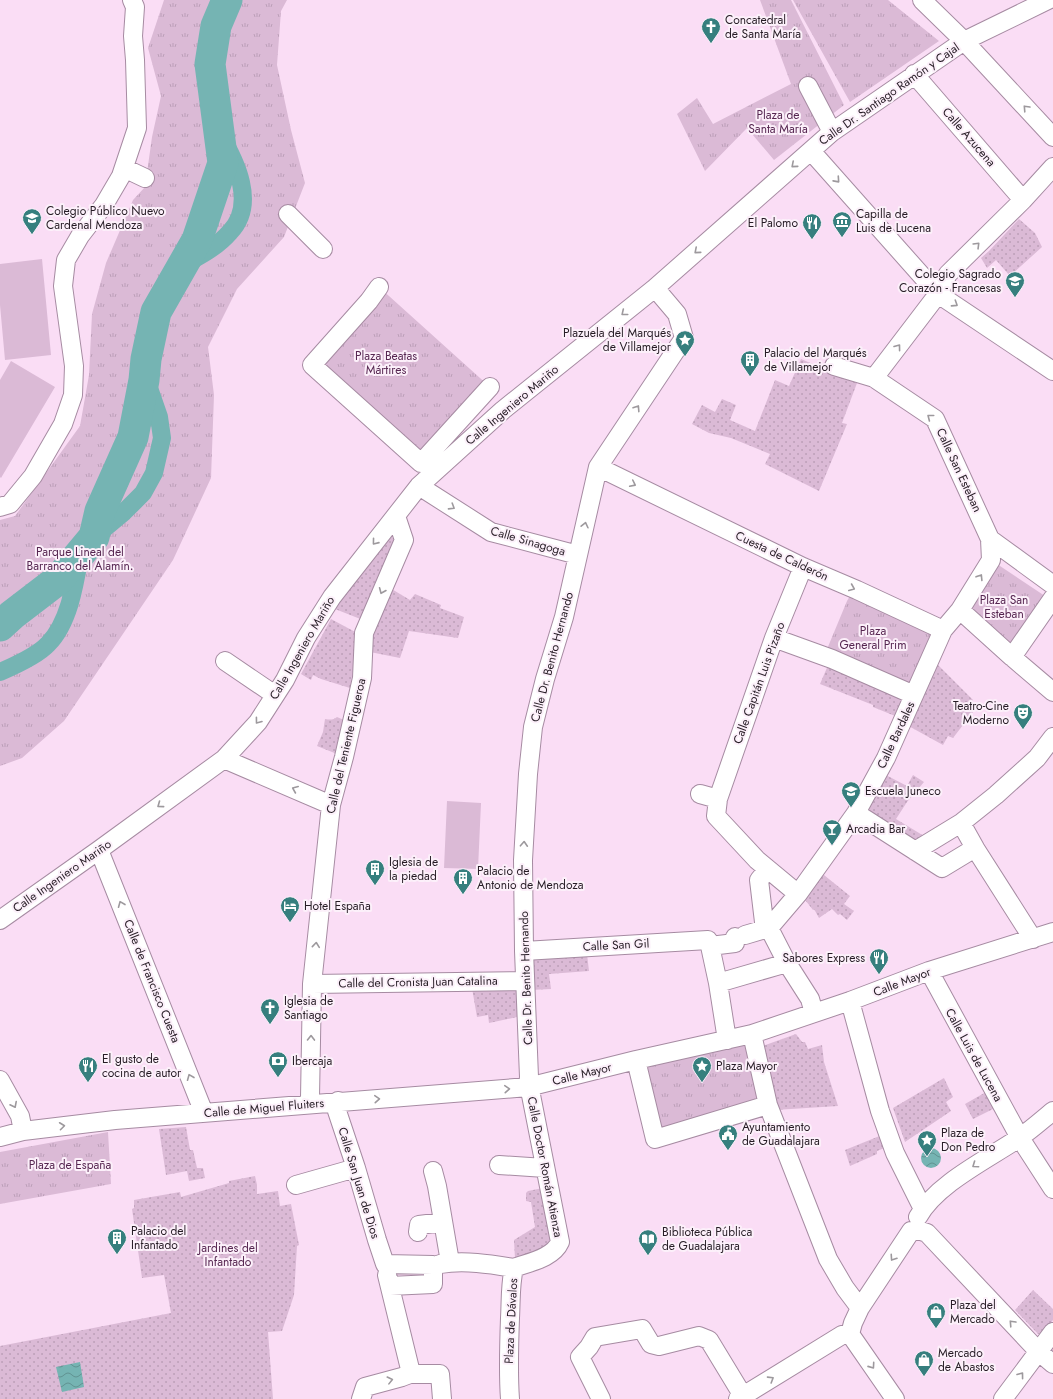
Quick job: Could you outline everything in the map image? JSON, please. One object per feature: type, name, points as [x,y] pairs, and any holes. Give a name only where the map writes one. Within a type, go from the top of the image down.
[{"type":"street","points":[[922,0],[964,41],[1053,137]]},
{"type":"street","name":"Calle Dr. Santiago Ramón y Cajal","points":[[655,288],[832,132],[914,74],[964,41],[1048,0]]},
{"type":"street","points":[[0,507],[10,504],[33,476],[63,424],[73,395],[74,366],[63,286],[66,260],[80,236],[104,205],[121,176],[137,128],[133,36],[135,2]]},
{"type":"street","name":"Calle Azucena","points":[[914,74],[1023,200]]},
{"type":"street","points":[[808,86],[832,132]]},
{"type":"street","points":[[811,151],[938,294],[1053,371]]},
{"type":"street","points":[[874,378],[938,294],[948,274],[1023,200],[1053,167]]},
{"type":"street","points":[[124,168],[145,178]]},
{"type":"street","points":[[288,214],[324,250]]},
{"type":"street","points":[[379,287],[369,301],[312,366],[421,463],[430,465],[490,387]]},
{"type":"street","name":"Calle Ingeniero Mariño","points":[[0,920],[224,759],[258,722],[285,680],[306,638],[332,597],[419,486],[430,465],[504,410],[655,288]]},
{"type":"street","name":"Calle Dr. Benito Hernando","points":[[528,1087],[529,1077],[524,951],[523,860],[528,774],[534,727],[545,680],[564,617],[598,467],[684,338],[677,314],[655,288]]},
{"type":"street","name":"Calle San Esteban","points":[[834,366],[874,378],[935,419],[990,539]]},
{"type":"street","name":"Cuesta de Calderón","points":[[598,467],[803,567],[943,630]]},
{"type":"street","name":"Calle Sinagoga","points":[[419,486],[491,532],[578,555]]},
{"type":"street","name":"Calle del Teniente Figueroa","points":[[307,1104],[310,1098],[312,984],[331,805],[344,757],[362,678],[364,633],[404,540],[396,516]]},
{"type":"street","points":[[990,539],[1053,585]]},
{"type":"street","points":[[943,630],[960,610],[991,560],[990,539]]},
{"type":"street","name":"Calle Capitán Luis Pizaño","points":[[768,869],[757,860],[716,816],[718,799],[774,638],[803,567]]},
{"type":"street","points":[[1012,657],[1053,598]]},
{"type":"street","points":[[960,610],[1053,692]]},
{"type":"street","name":"Calle Bardales","points":[[769,928],[798,894],[856,813],[886,758],[943,630]]},
{"type":"street","points":[[774,638],[832,659],[914,695]]},
{"type":"street","points":[[225,661],[275,695]]},
{"type":"street","points":[[915,851],[961,823],[996,795],[1037,758],[1053,737]]},
{"type":"street","points":[[224,759],[331,805]]},
{"type":"street","points":[[700,794],[718,799]]},
{"type":"street","points":[[856,813],[942,868],[975,848]]},
{"type":"street","points":[[961,823],[975,848],[1033,939]]},
{"type":"street","name":"Calle de Francisco Cuesta","points":[[99,850],[204,1113]]},
{"type":"street","points":[[798,894],[768,869],[759,880],[764,922],[769,928],[787,963],[810,999],[814,1013]]},
{"type":"street","points":[[727,1040],[718,983],[710,946],[735,943],[740,936],[769,928]]},
{"type":"street","name":"Calle Mayor","points":[[752,1034],[850,1001],[929,971],[1053,932]]},
{"type":"street","name":"Calle San Gil","points":[[524,951],[708,940]]},
{"type":"street","points":[[718,983],[787,963]]},
{"type":"street","name":"Calle Luis de Lucena","points":[[929,971],[1020,1138],[1053,1189]]},
{"type":"street","name":"Calle del Cronista Juan Catalina","points":[[312,984],[525,981]]},
{"type":"street","points":[[850,1001],[880,1111],[895,1153],[923,1209]]},
{"type":"street","points":[[768,1105],[655,1139],[636,1060],[752,1034],[768,1105],[828,1259],[845,1288],[860,1308]]},
{"type":"street","name":"Calle Mayor","points":[[528,1087],[636,1060]]},
{"type":"street","points":[[0,1080],[20,1116],[23,1131]]},
{"type":"street","name":"Calle de Miguel Fluiters","points":[[0,1137],[23,1131],[115,1120],[528,1087]]},
{"type":"street","name":"Calle Doctor Román Atienza","points":[[528,1087],[531,1095],[560,1242],[558,1247]]},
{"type":"street","name":"Calle San Juan de Dios","points":[[338,1102],[337,1112],[356,1168],[385,1264],[410,1374]]},
{"type":"street","points":[[850,1334],[860,1308],[911,1231],[923,1209],[941,1191],[979,1163],[1020,1138],[1053,1111]]},
{"type":"street","points":[[499,1165],[545,1168]]},
{"type":"street","points":[[296,1185],[356,1168]]},
{"type":"street","points":[[390,1286],[433,1284],[442,1263],[443,1222],[433,1171]]},
{"type":"street","points":[[418,1232],[419,1225],[443,1222]]},
{"type":"street","points":[[911,1231],[921,1231],[927,1233],[1039,1352],[1053,1364]]},
{"type":"street","name":"Plaza de Dávalos","points":[[510,1399],[508,1376],[512,1278],[514,1268],[549,1254],[558,1247]]},
{"type":"street","points":[[385,1264],[487,1263],[514,1268]]},
{"type":"street","points":[[601,1399],[580,1357],[590,1347],[595,1336],[642,1330],[651,1344],[659,1346],[699,1336],[709,1340],[741,1397],[842,1335],[850,1334]]},
{"type":"street","points":[[1003,1399],[1053,1332]]},
{"type":"street","points":[[850,1334],[895,1399]]},
{"type":"street","points":[[361,1399],[365,1387],[410,1374],[440,1374],[442,1399]]},
{"type":"green space","name":"Parque Lineal del Barranco del Alamín.","points":[[164,0],[287,0],[281,11],[277,65],[291,130],[305,183],[284,237],[237,289],[208,347],[214,395],[211,478],[173,560],[64,721],[22,758],[0,766],[0,520],[15,516],[80,426],[89,375],[92,314],[106,263],[133,200],[145,187],[152,137],[161,96],[148,48]]},
{"type":"green space","name":"Plaza de Santa María","points":[[760,0],[791,0],[844,105],[774,160],[747,128],[705,171],[677,114],[697,98],[713,124],[791,84]]},
{"type":"green space","points":[[793,0],[888,0],[939,41],[850,102]]},
{"type":"green space","points":[[1019,219],[1035,233],[1042,247],[1010,276],[996,260],[987,268],[981,258]]},
{"type":"green space","points":[[42,259],[51,355],[5,360],[0,305],[0,264]]},
{"type":"green space","name":"Plaza Beatas Mártires","points":[[379,287],[490,387],[421,463],[312,365]]},
{"type":"green space","points":[[801,359],[857,383],[842,423],[847,424],[819,491],[765,464],[770,454],[731,438],[709,433],[692,424],[702,405],[715,412],[722,399],[736,405],[730,420],[755,431],[775,380],[789,386]]},
{"type":"green space","points":[[11,361],[55,387],[1,478],[0,380]]},
{"type":"green space","points":[[390,535],[399,545],[368,622],[335,609]]},
{"type":"green space","name":"Plaza San Esteban","points":[[991,560],[1051,600],[1012,657],[960,610]]},
{"type":"green space","points":[[390,588],[410,600],[415,594],[441,605],[440,608],[464,617],[458,638],[409,631],[400,658],[365,651]]},
{"type":"green space","name":"Plaza General Prim","points":[[854,589],[943,630],[914,695],[825,654],[847,601]]},
{"type":"green space","points":[[331,619],[359,634],[350,688],[313,675],[311,680],[301,674]]},
{"type":"green space","points":[[933,660],[973,700],[967,707],[973,712],[953,738],[948,736],[943,745],[905,724]]},
{"type":"green space","points":[[829,663],[910,698],[900,718],[873,707],[873,705],[820,684]]},
{"type":"green space","points":[[337,717],[344,720],[337,754],[317,746],[323,732],[325,719],[332,720]]},
{"type":"green space","points":[[882,773],[907,786],[913,775],[924,782],[907,802],[896,819],[924,836],[912,846],[861,813]]},
{"type":"green space","points":[[447,801],[481,803],[478,869],[444,868]]},
{"type":"green space","points":[[819,871],[850,896],[844,904],[854,911],[847,920],[840,914],[838,915],[832,909],[819,918],[814,909],[813,910],[802,896]]},
{"type":"green space","points":[[587,954],[589,971],[549,974],[551,989],[531,990],[530,957]]},
{"type":"green space","points":[[517,987],[517,1017],[489,1023],[488,1015],[477,1017],[472,988]]},
{"type":"green space","name":"Plaza Mayor","points":[[752,1034],[768,1105],[655,1139],[636,1060]]},
{"type":"green space","points":[[796,1034],[802,1042],[805,1042],[808,1049],[822,1045],[824,1062],[838,1106],[775,1110],[760,1047]]},
{"type":"green space","points":[[944,1078],[953,1097],[946,1102],[951,1111],[905,1142],[893,1108]]},
{"type":"green space","points":[[986,1092],[995,1108],[973,1119],[965,1104]]},
{"type":"green space","points":[[186,1127],[190,1150],[193,1150],[197,1168],[203,1168],[205,1178],[189,1181],[187,1171],[166,1175],[159,1129]]},
{"type":"green space","name":"Plaza de España","points":[[108,1132],[111,1184],[0,1204],[0,1152]]},
{"type":"green space","points":[[882,1135],[887,1147],[877,1151],[877,1154],[850,1166],[845,1150]]},
{"type":"green space","name":"Jardines del Infantado","points":[[255,1176],[257,1194],[278,1191],[280,1206],[291,1204],[299,1245],[297,1246],[294,1295],[282,1331],[268,1332],[273,1399],[0,1399],[0,1346],[171,1313],[164,1275],[142,1278],[132,1209],[134,1208],[134,1200],[180,1192],[181,1197],[229,1183],[229,1181]]},
{"type":"green space","points":[[543,1188],[557,1238],[526,1259],[515,1259],[514,1240],[535,1227],[531,1202],[526,1201],[526,1193],[528,1191]]},
{"type":"green space","points":[[1033,1290],[1053,1309],[1053,1320],[1043,1333],[1038,1334],[1015,1310]]},
{"type":"water","points":[[931,1148],[938,1151],[941,1158],[938,1165],[931,1168],[924,1165],[921,1158],[924,1151]]},
{"type":"water","points":[[80,1362],[84,1387],[62,1392],[56,1367]]},
{"type":"waterway","points":[[0,626],[59,579],[94,537],[100,511],[133,437],[144,380],[146,359],[156,312],[197,240],[223,163],[210,64],[216,26],[227,0]]},
{"type":"waterway","points":[[183,265],[208,251],[220,242],[238,221],[242,209],[243,196],[241,182],[232,156],[219,133]]},
{"type":"waterway","points":[[94,537],[124,512],[143,493],[154,473],[162,438],[159,417],[150,391],[144,380]]},
{"type":"waterway","points":[[0,672],[32,656],[44,648],[55,635],[61,625],[70,602],[80,555]]},
{"type":"place","name":"Concatedral de Santa María","points":[[711,44]]},
{"type":"place","name":"Colegio Público Nuevo Cardenal Mendoza","points":[[32,235]]},
{"type":"place","name":"Capilla de Luis de Lucena","points":[[842,238]]},
{"type":"place","name":"El Palomo","points":[[812,240]]},
{"type":"place","name":"Colegio Sagrado Corazón - Francesas","points":[[1015,298]]},
{"type":"place","name":"Plazuela del Marqués de Villamejor","points":[[685,357]]},
{"type":"place","name":"Palacio del Marqués de Villamejor","points":[[750,377]]},
{"type":"place","name":"Teatro-Cine Moderno","points":[[1023,730]]},
{"type":"place","name":"Escuela Juneco","points":[[851,808]]},
{"type":"place","name":"Arcadia Bar","points":[[832,846]]},
{"type":"place","name":"Iglesia de la piedad","points":[[375,886]]},
{"type":"place","name":"Palacio de Antonio de Mendoza","points":[[463,895]]},
{"type":"place","name":"Hotel España","points":[[290,923]]},
{"type":"place","name":"Sabores Express","points":[[879,975]]},
{"type":"place","name":"Iglesia de Santiago","points":[[270,1025]]},
{"type":"place","name":"Ibercaja","points":[[278,1078]]},
{"type":"place","name":"El gusto de cocina de autor","points":[[88,1083]]},
{"type":"place","name":"Plaza Mayor","points":[[702,1083]]},
{"type":"place","name":"Ayuntamiento de Guadalajara","points":[[728,1151]]},
{"type":"place","name":"Plaza de Don Pedro","points":[[927,1157]]},
{"type":"place","name":"Palacio del Infantado","points":[[117,1255]]},
{"type":"place","name":"Biblioteca Pública de Guadalajara","points":[[648,1256]]},
{"type":"place","name":"Plaza del Mercado","points":[[936,1329]]},
{"type":"place","name":"Mercado de Abastos","points":[[924,1377]]}]
